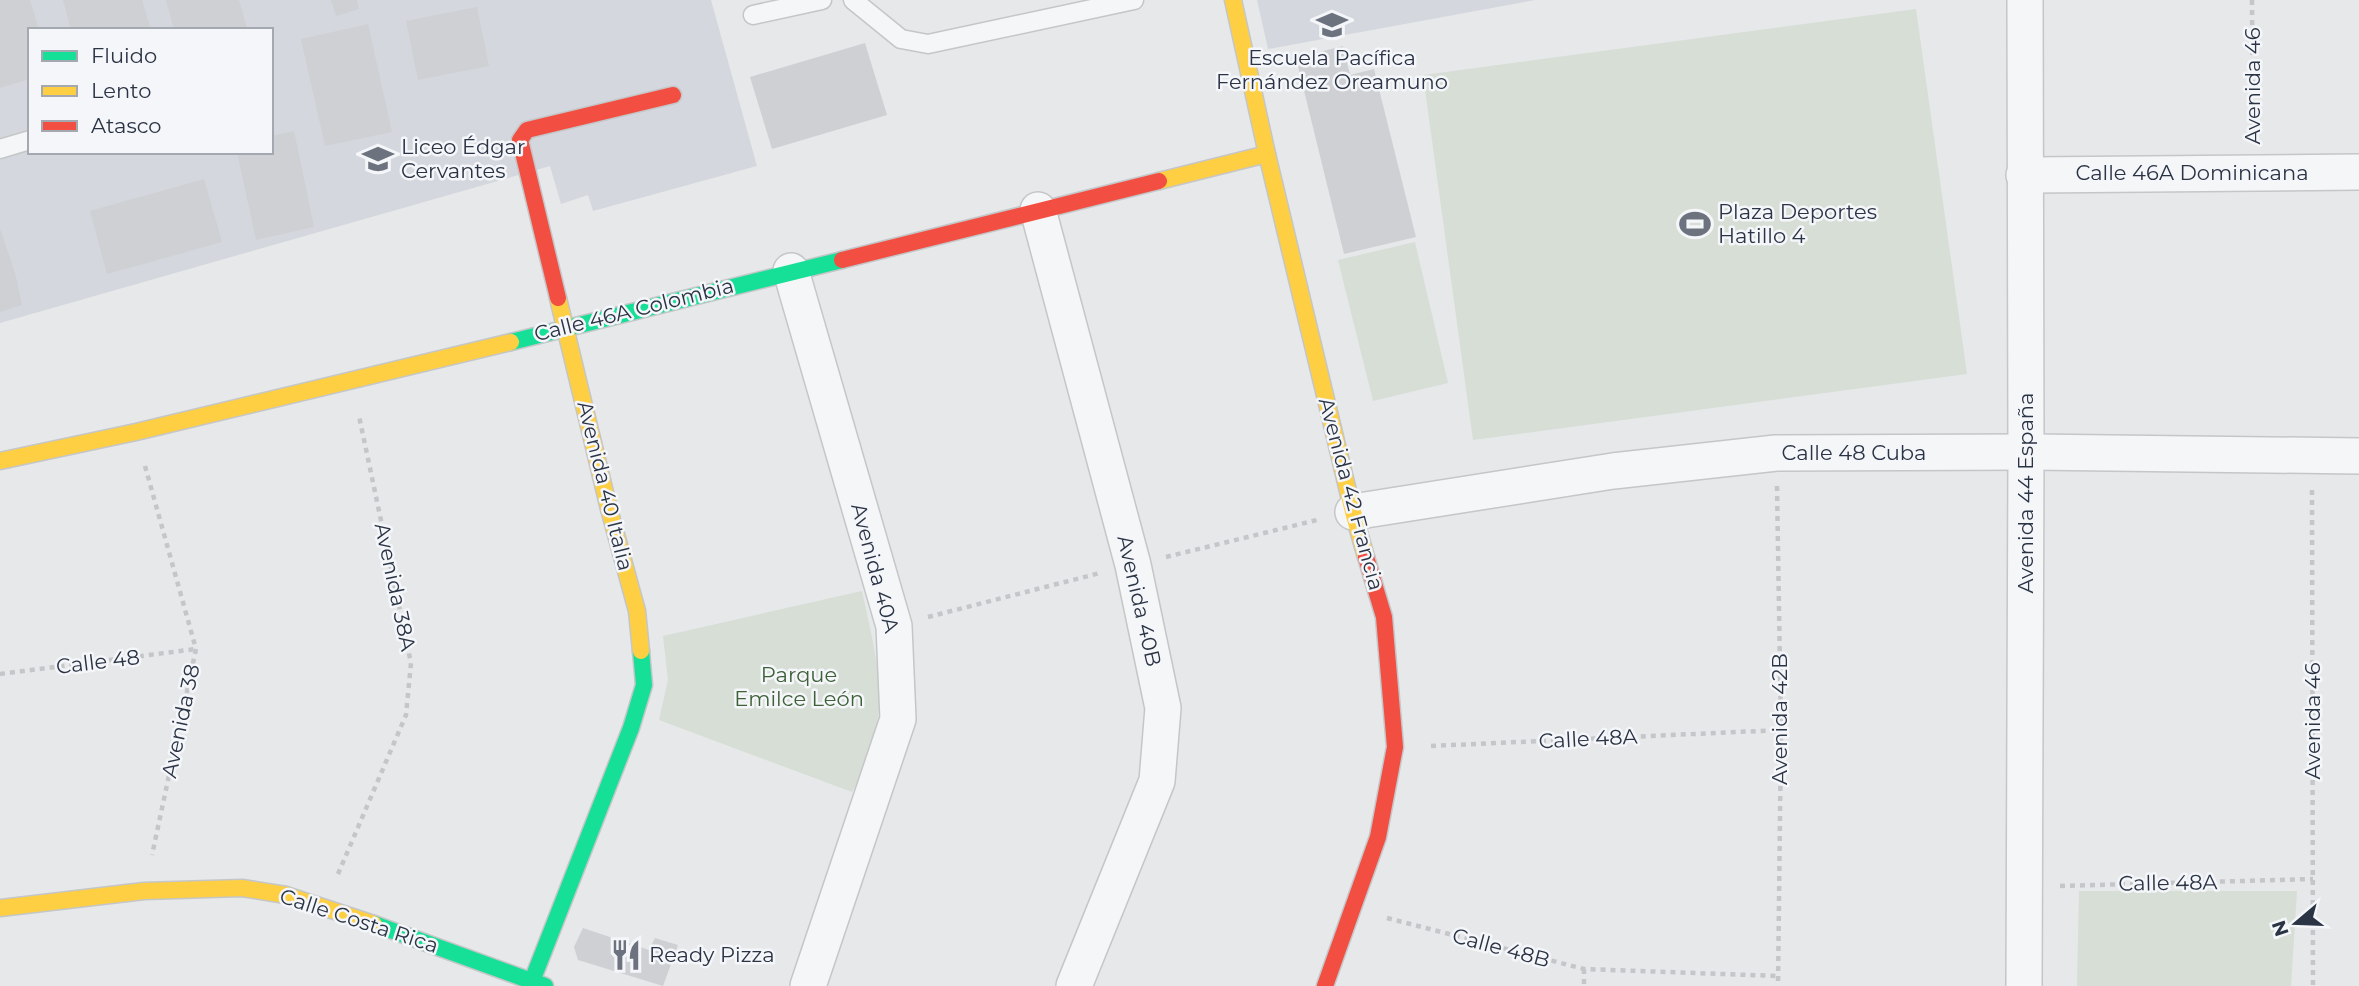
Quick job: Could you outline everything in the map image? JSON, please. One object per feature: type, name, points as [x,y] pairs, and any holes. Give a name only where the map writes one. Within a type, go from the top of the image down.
[{"type":"street","name":"Avenida 42 Francia","points":[[1233,0],[1266,154],[1353,512],[1384,617],[1393,705],[1395,747],[1378,837],[1325,986]]},
{"type":"street","name":"Avenida 44 España","points":[[2024,986],[2025,0]]},
{"type":"street","name":"Avenida 40 Italia","points":[[538,983],[631,728],[644,685],[637,611],[609,509],[520,139],[527,130],[673,95]]},
{"type":"street","name":"Calle 46A Colombia","points":[[0,461],[352,381],[1266,154]]},
{"type":"street","name":"Calle 46A Dominicana","points":[[2024,175],[2359,172]]},
{"type":"street","name":"Avenida 40B","points":[[1038,209],[1133,565],[1163,708],[1157,781],[1074,986]]},
{"type":"street","name":"Avenida 40A","points":[[791,271],[894,626],[898,719],[808,986]]},
{"type":"street","name":"Calle 48 Cuba","points":[[1353,512],[1614,471],[1776,453],[2026,452],[2359,456]]},
{"type":"street","name":"Calle Costa Rica","points":[[0,908],[144,891],[242,888],[286,895],[325,906],[538,983]]},
{"type":"lane","points":[[753,15],[822,0]]},
{"type":"lane","points":[[853,0],[901,39],[928,44],[1134,0]]},
{"type":"lane","points":[[0,149],[28,142]]},
{"type":"path","name":"Avenida 46","points":[[2252,0],[2253,173]]},
{"type":"path","name":"Avenida 38A","points":[[325,906],[406,715],[411,663],[352,381]]},
{"type":"path","name":"Avenida 38","points":[[136,432],[196,649],[144,891]]},
{"type":"path","name":"Avenida 42B","points":[[1776,453],[1782,730],[1777,986]]},
{"type":"path","name":"Avenida 46","points":[[2312,456],[2313,986]]},
{"type":"path","name":"Calle 48","points":[[0,674],[196,649]]},
{"type":"path","name":"Calle 48A","points":[[1395,747],[1782,730]]},
{"type":"path","name":"Calle 48A","points":[[2024,887],[2313,879]]},
{"type":"path","name":"Calle 48B","points":[[1352,909],[1584,969],[1778,976]]},
{"type":"path","points":[[1584,969],[1584,986]]},
{"type":"shaded area","name":"Liceo Édgar Cervantes","points":[[0,0],[711,0],[757,166],[593,211],[588,195],[561,204],[550,166],[0,323]]},
{"type":"shaded area","name":"Escuela Pacífica Fernández Oreamuno","points":[[1257,0],[1535,0],[1268,49]]},
{"type":"green space","name":"Plaza Deportes Hatillo 4","points":[[1916,9],[1967,374],[1473,440],[1423,75]]},
{"type":"green space","points":[[1415,242],[1448,383],[1373,401],[1338,260]]},
{"type":"green space","name":"Parque Emilce León","points":[[862,591],[874,645],[879,693],[878,716],[874,740],[852,792],[659,720],[668,680],[663,636]]},
{"type":"green space","points":[[2079,891],[2297,891],[2291,986],[2077,986]]},
{"type":"building","points":[[0,0],[30,0],[38,28],[28,28],[28,80],[0,88]]},
{"type":"building","points":[[63,0],[142,0],[150,28],[70,28]]},
{"type":"building","points":[[166,0],[239,0],[247,28],[173,28]]},
{"type":"building","points":[[331,0],[357,0],[359,9],[336,16]]},
{"type":"building","points":[[477,7],[489,66],[418,80],[406,21]]},
{"type":"building","points":[[368,24],[392,132],[325,146],[301,39]]},
{"type":"building","points":[[865,43],[887,115],[772,149],[750,77]]},
{"type":"building","points":[[1343,46],[1350,75],[1374,69],[1416,237],[1344,254],[1296,58]]},
{"type":"building","points":[[294,131],[314,227],[256,240],[237,154],[273,154],[273,136]]},
{"type":"building","points":[[204,179],[222,242],[107,274],[90,211]]},
{"type":"building","points":[[0,229],[15,273],[22,305],[0,312]]},
{"type":"building","name":"Ready Pizza","points":[[583,928],[649,950],[655,938],[678,945],[663,986],[578,960],[574,947]]},
{"type":"traffic: fast","points":[[511,342],[842,260]]},
{"type":"traffic: fast","points":[[532,981],[631,728],[644,685],[641,651]]},
{"type":"traffic: fast","points":[[374,924],[545,986]]},
{"type":"traffic: slow","points":[[1233,0],[1267,154],[1366,557]]},
{"type":"traffic: slow","points":[[1159,181],[1267,154]]},
{"type":"traffic: slow","points":[[558,298],[609,509],[637,611],[641,651]]},
{"type":"traffic: slow","points":[[0,461],[136,432],[511,342]]},
{"type":"traffic: slow","points":[[0,908],[144,891],[242,888],[286,895],[374,924]]},
{"type":"traffic: jam","points":[[558,298],[520,140],[527,130],[673,95]]},
{"type":"traffic: jam","points":[[842,260],[1159,181]]},
{"type":"traffic: jam","points":[[1325,986],[1378,837],[1395,747],[1384,617],[1366,557]]},
{"type":"place","name":"Escuela Pacífica Fernández Oreamuno","points":[[1332,25]]},
{"type":"place","name":"Liceo Édgar Cervantes","points":[[378,159]]},
{"type":"place","name":"Plaza Deportes Hatillo 4","points":[[1695,224]]},
{"type":"place","name":"Ready Pizza","points":[[626,955]]}]
